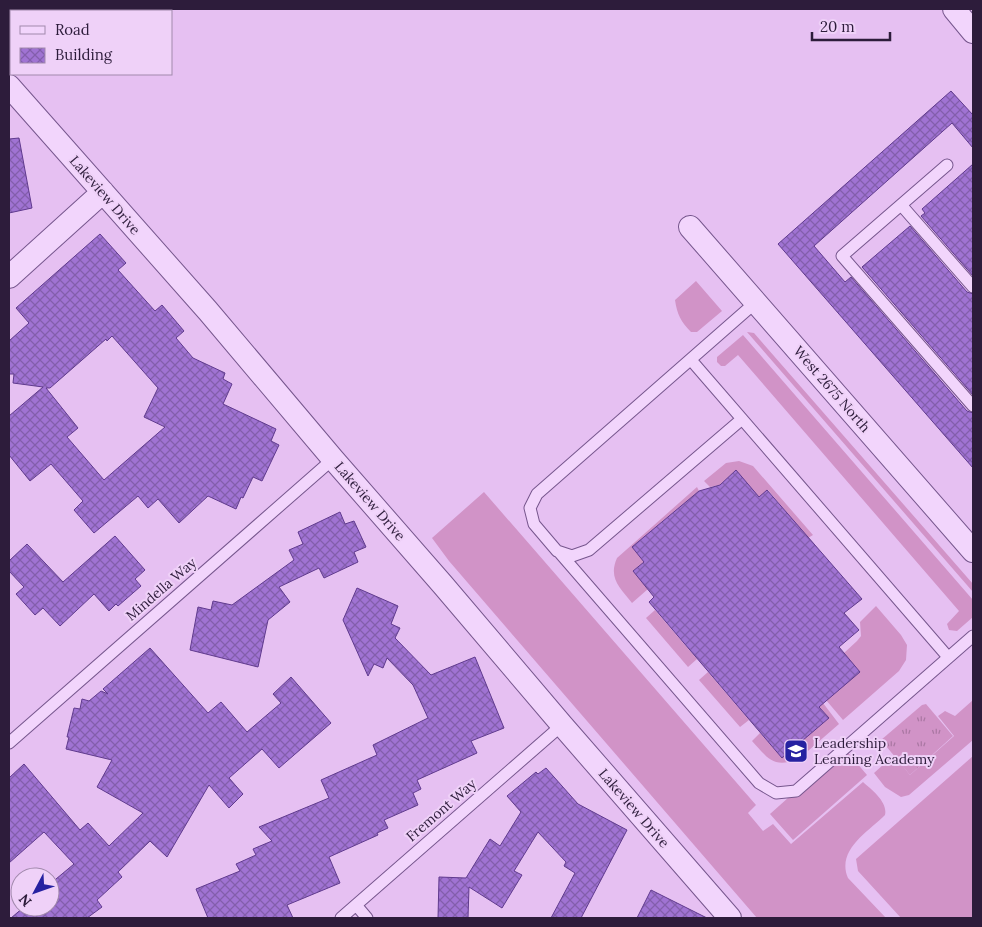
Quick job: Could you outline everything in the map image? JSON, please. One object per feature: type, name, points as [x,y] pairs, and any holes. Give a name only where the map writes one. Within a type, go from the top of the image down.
[{"type":"street","points":[[954,9],[973,32]]},
{"type":"street","name":"Lakeview Drive","points":[[9,86],[208,311],[333,459],[444,585],[562,725],[730,918]]},
{"type":"street","points":[[9,276],[103,192]]},
{"type":"street","name":"West 2675 North","points":[[690,226],[973,551]]},
{"type":"lane","points":[[948,165],[842,256],[973,406]]},
{"type":"lane","points":[[902,206],[973,287]]},
{"type":"lane","points":[[756,302],[537,494],[530,508],[534,524],[759,783],[776,793],[796,791],[973,636]]},
{"type":"lane","points":[[691,360],[948,657]]},
{"type":"lane","points":[[557,550],[572,556],[589,550],[742,419]]},
{"type":"lane","name":"Mindella Way","points":[[9,743],[333,459]]},
{"type":"lane","name":"Fremont Way","points":[[340,918],[562,725]]},
{"type":"lane","points":[[356,905],[367,918]]},
{"type":"green space","points":[[696,281],[722,311],[697,332],[691,332],[680,318],[675,300]]},
{"type":"green space","points":[[747,332],[754,333],[973,584],[973,592]]},
{"type":"green space","points":[[743,335],[973,600],[973,617],[957,631],[949,630],[947,624],[959,611],[738,355],[725,366],[721,366],[717,362],[717,357]]},
{"type":"green space","points":[[739,461],[753,466],[813,535],[808,538],[768,490],[759,497],[735,471],[720,485],[710,487],[704,481],[726,463]]},
{"type":"green space","points":[[697,487],[699,491],[632,547],[644,562],[633,571],[648,589],[632,603],[615,577],[614,571],[617,558]]},
{"type":"green space","points":[[484,492],[756,805],[748,813],[763,831],[773,824],[791,844],[863,782],[875,793],[884,805],[885,815],[856,842],[846,859],[845,868],[848,878],[886,918],[757,918],[449,561],[432,538]]},
{"type":"green space","points":[[876,606],[901,635],[907,645],[906,660],[899,671],[843,720],[826,700],[860,672],[844,653],[861,636],[860,622]]},
{"type":"green space","points":[[655,610],[697,659],[688,667],[646,618]]},
{"type":"green space","points":[[708,672],[749,720],[740,727],[699,680]]},
{"type":"green space","points":[[973,700],[973,740],[909,795],[901,797],[885,787],[874,773],[894,755],[910,775],[954,736],[938,716],[945,711],[955,716]]},
{"type":"green space","points":[[823,703],[839,724],[801,757],[793,748],[829,718],[819,707]]},
{"type":"green space","points":[[926,704],[953,736],[910,775],[881,740],[922,705]]},
{"type":"green space","points":[[760,733],[782,758],[789,752],[796,760],[781,763],[771,760],[752,741]]},
{"type":"green space","points":[[844,748],[867,775],[793,840],[770,814]]},
{"type":"green space","points":[[973,756],[973,918],[901,918],[858,871],[856,859]]},
{"type":"building","points":[[951,91],[973,115],[973,148],[952,123],[814,246],[845,282],[851,277],[967,411],[973,413],[973,468],[778,244]]},
{"type":"building","points":[[19,138],[32,208],[9,213],[9,139]]},
{"type":"building","points":[[973,164],[973,276],[921,216],[925,213],[922,209]]},
{"type":"building","points":[[910,226],[967,292],[973,294],[973,395],[862,267]]},
{"type":"building","points":[[100,234],[126,263],[118,270],[155,311],[162,305],[184,331],[176,338],[193,358],[225,373],[223,379],[232,384],[223,404],[276,429],[271,441],[279,445],[262,481],[253,477],[236,509],[208,496],[179,523],[158,499],[148,508],[138,496],[94,533],[74,510],[83,501],[51,464],[30,481],[9,455],[9,416],[43,387],[13,383],[14,374],[9,374],[9,341],[29,323],[16,308]],"holes":[[[112,336],[158,388],[144,417],[165,427],[104,480],[67,437],[78,428],[46,388],[50,388],[106,339],[107,341]]]},
{"type":"building","points":[[736,470],[759,497],[767,490],[862,599],[844,613],[859,630],[839,647],[860,672],[819,707],[829,718],[782,758],[649,602],[654,597],[633,571],[644,562],[632,547],[699,491],[720,485]]},
{"type":"building","points":[[340,512],[345,524],[354,521],[366,547],[354,552],[358,562],[324,578],[319,568],[279,587],[290,602],[268,620],[258,667],[190,650],[198,607],[211,610],[213,601],[232,605],[294,560],[289,550],[303,544],[298,532]]},
{"type":"building","points":[[115,536],[145,570],[135,579],[141,586],[118,606],[116,604],[109,611],[94,594],[60,626],[43,608],[35,615],[16,594],[24,587],[9,571],[9,561],[27,544],[63,582]]},
{"type":"building","points":[[357,588],[398,606],[391,624],[400,628],[395,638],[431,675],[475,657],[504,728],[471,741],[477,753],[417,780],[421,789],[413,793],[418,805],[384,820],[388,828],[377,833],[378,835],[329,857],[340,883],[287,905],[293,918],[208,918],[196,889],[240,871],[236,864],[256,855],[253,849],[272,841],[259,827],[329,798],[321,780],[377,755],[373,745],[428,718],[413,685],[387,658],[383,668],[374,664],[368,676],[343,620]]},
{"type":"building","points":[[150,648],[208,713],[221,702],[247,732],[281,703],[273,694],[291,677],[331,723],[279,768],[262,749],[229,778],[243,794],[229,808],[209,785],[167,857],[150,841],[118,872],[122,877],[97,900],[102,907],[87,918],[11,918],[60,917],[60,876],[74,864],[44,832],[9,863],[9,778],[24,764],[80,830],[88,823],[109,846],[143,813],[97,787],[112,760],[66,749],[74,708],[80,709],[82,699],[89,701],[101,691],[108,694],[103,689]]},
{"type":"building","points":[[546,768],[578,804],[627,830],[581,918],[551,918],[575,873],[564,866],[566,862],[538,832],[514,871],[522,875],[502,908],[469,887],[468,918],[438,918],[439,877],[466,878],[490,839],[500,846],[521,812],[507,796],[536,772],[538,774]]},
{"type":"building","points":[[651,890],[707,918],[637,918]]},
{"type":"place","name":"Leadership Learning Academy","points":[[796,751]]}]
